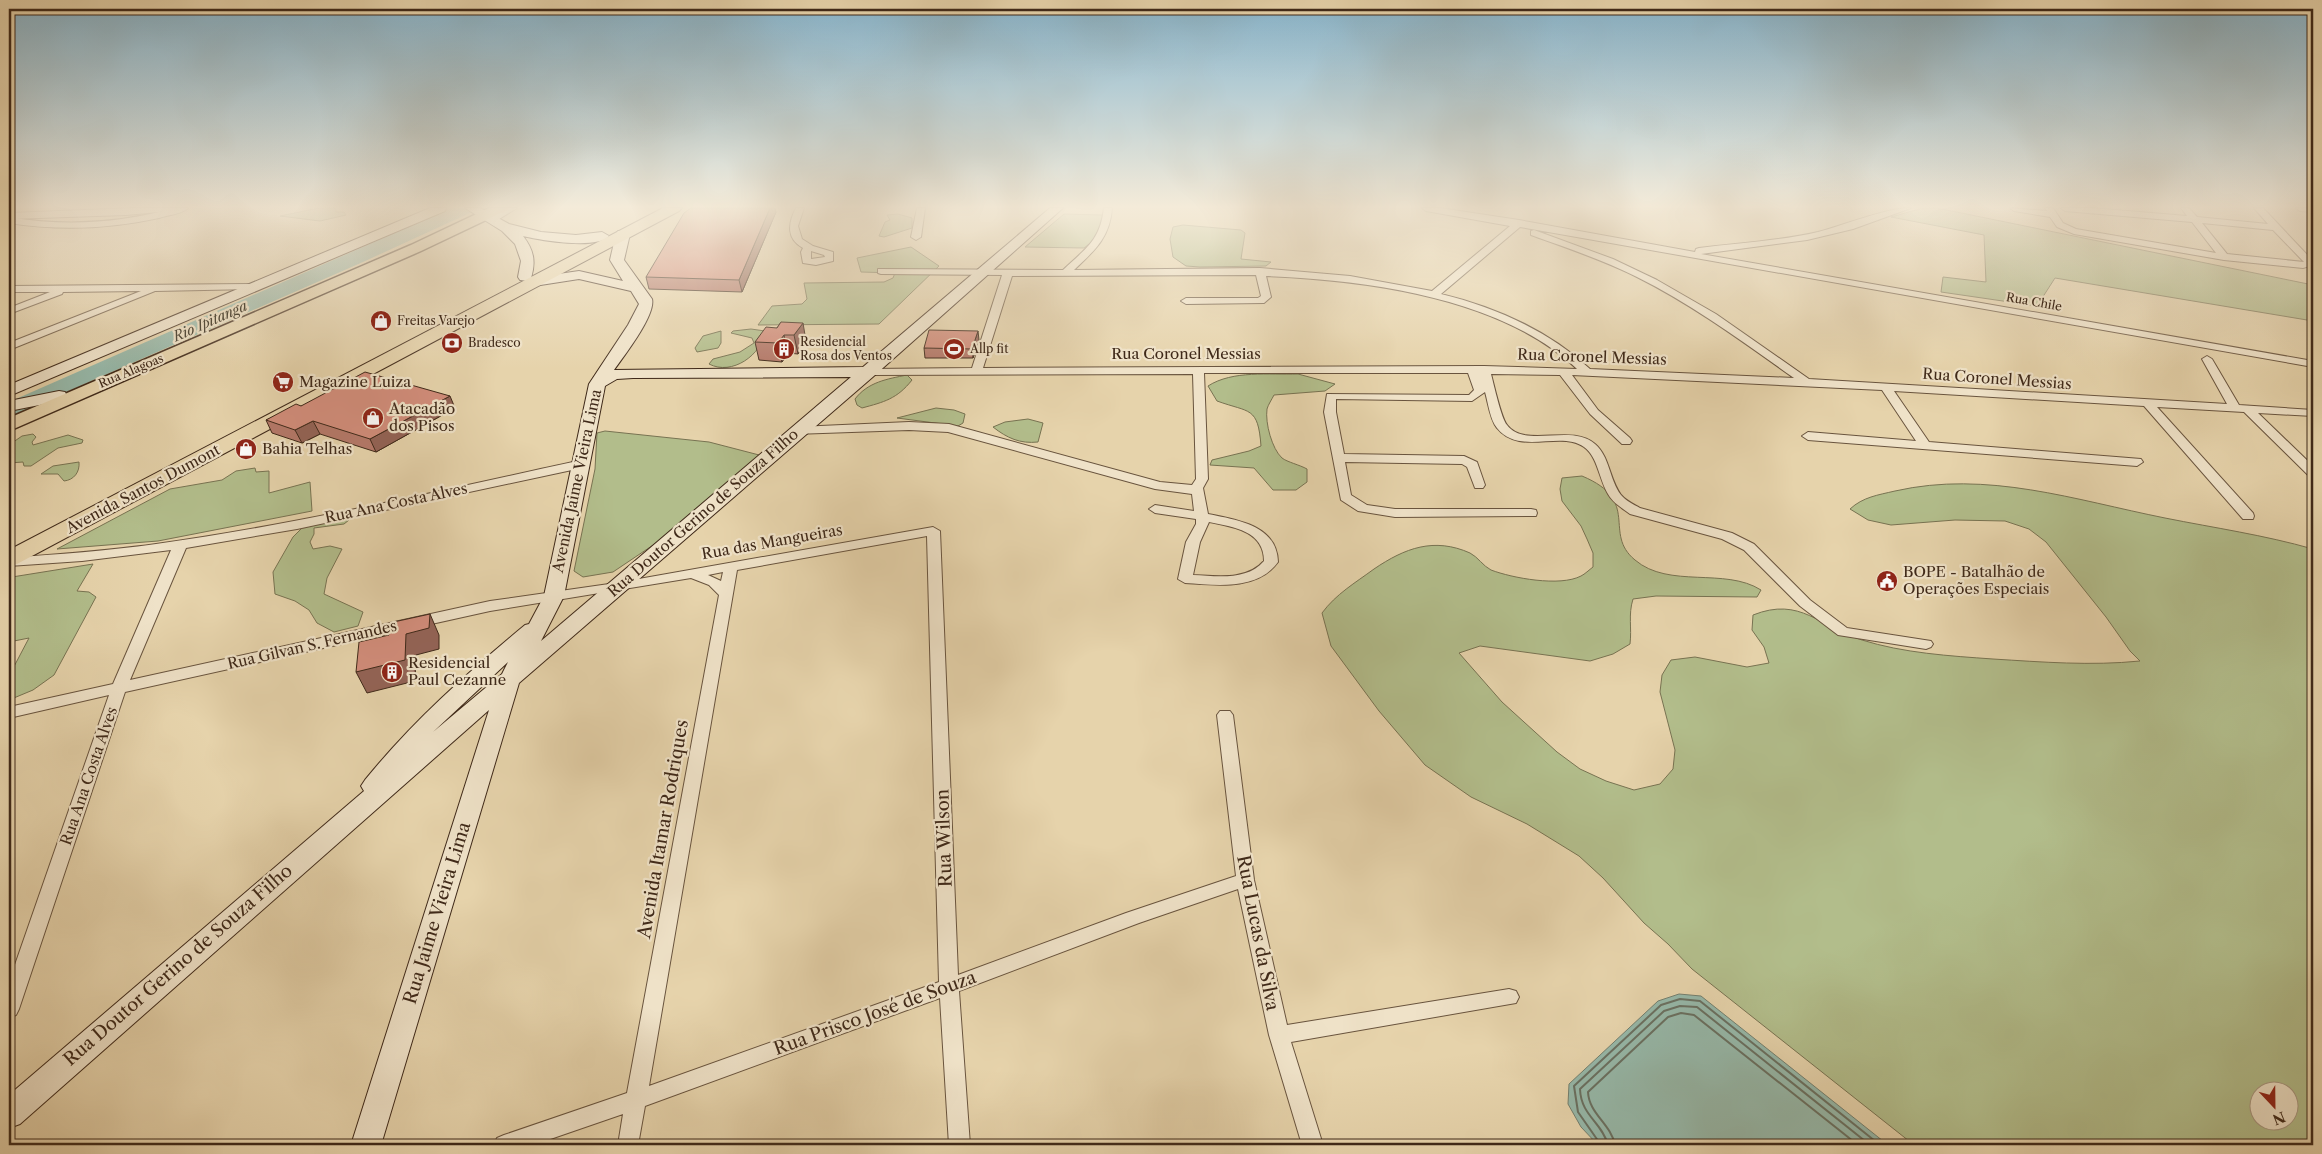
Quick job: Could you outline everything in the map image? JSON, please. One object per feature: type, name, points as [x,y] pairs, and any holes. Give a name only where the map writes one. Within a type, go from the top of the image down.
[{"type":"highway","name":"Avenida Santos Dumont","points":[[9,546],[551,262]]},
{"type":"highway","name":"Avenida Santos Dumont","points":[[9,561],[529,273],[556,262]]},
{"type":"main road","points":[[9,391],[310,262]]},
{"type":"main road","name":"Rua Alagoas","points":[[9,425],[384,262]]},
{"type":"main road","points":[[526,262],[529,273]]},
{"type":"main road","points":[[529,273],[535,262]]},
{"type":"main road","points":[[580,275],[596,271],[613,262]]},
{"type":"main road","name":"Avenida Jaime Vieira Lima","points":[[509,681],[554,596],[582,464],[596,384],[636,324],[646,304],[645,299],[635,288],[618,262]]},
{"type":"main road","name":"Rua Doutor Gerino de Souza Filho","points":[[9,1114],[616,587],[995,262]]},
{"type":"main road","points":[[529,273],[580,275],[635,288]]},
{"type":"main road","points":[[615,354],[624,365],[669,373]]},
{"type":"main road","points":[[596,384],[607,377],[622,374],[868,372]]},
{"type":"main road","points":[[9,406],[83,392]]},
{"type":"main road","name":"Rua Doutor Gerino de Souza Filho","points":[[349,818],[395,757],[432,717],[539,624]]},
{"type":"main road","name":"Rua Jaime Vieira Lima","points":[[366,1145],[509,681]]},
{"type":"street","points":[[1065,273],[1076,262]]},
{"type":"street","points":[[1436,293],[1474,262]]},
{"type":"street","points":[[1611,262],[1653,281],[1705,312],[1805,382]]},
{"type":"street","name":"Rua Chile","points":[[1733,262],[2313,364]]},
{"type":"street","points":[[2272,262],[2303,265],[2310,264],[2308,262]]},
{"type":"street","points":[[881,271],[1008,273],[1260,272],[1348,278],[1436,293],[1482,310],[1544,336],[1560,346],[1587,372]]},
{"type":"street","points":[[1186,301],[1260,301],[1266,297],[1260,272]]},
{"type":"street","points":[[976,372],[1008,273]]},
{"type":"street","points":[[9,289],[249,287]]},
{"type":"street","points":[[9,311],[68,288]]},
{"type":"street","points":[[9,348],[155,288]]},
{"type":"street","points":[[2207,359],[2235,410]]},
{"type":"street","points":[[1472,398],[1480,391],[1478,369]]},
{"type":"street","points":[[1478,369],[1495,406],[1501,426],[1512,435],[1532,439],[1577,439],[1590,445],[1614,495],[1622,503],[1635,511],[1727,536],[1749,547],[1805,603],[1843,632],[1926,644]]},
{"type":"street","name":"Rua Coronel Messias","points":[[868,372],[1478,369],[1563,371],[1805,382],[2149,405],[2313,413]]},
{"type":"street","points":[[1154,509],[1202,517],[1262,536],[1271,548],[1271,562],[1261,573],[1238,579],[1216,581],[1185,578],[1193,542],[1203,524],[1202,517],[1197,488],[1202,479],[1198,371]]},
{"type":"street","points":[[1563,371],[1594,412],[1626,441]]},
{"type":"street","points":[[1886,388],[1925,445]]},
{"type":"street","points":[[1495,406],[1472,398],[1331,396],[1330,412],[1345,497],[1363,508],[1395,513],[1531,513]]},
{"type":"street","points":[[2149,405],[2248,516]]},
{"type":"street","points":[[2248,410],[2313,473]]},
{"type":"street","points":[[798,431],[909,426],[949,428],[1159,486],[1191,490],[1197,488]]},
{"type":"street","points":[[1808,436],[2137,462]]},
{"type":"street","points":[[1338,458],[1464,460],[1473,465],[1479,485]]},
{"type":"street","name":"Rua Ana Costa Alves","points":[[9,561],[64,560],[180,545],[309,522],[582,464]]},
{"type":"street","name":"Rua das Mangueiras","points":[[616,587],[933,530]]},
{"type":"street","name":"Rua Wilson","points":[[933,530],[948,987],[960,1145]]},
{"type":"street","name":"Rua Ana Costa Alves","points":[[9,1009],[120,688],[180,545]]},
{"type":"street","name":"Avenida Itamar Rodriques","points":[[628,1145],[731,565]]},
{"type":"street","points":[[690,573],[703,576],[714,582],[726,594]]},
{"type":"street","name":"Rua Gilvan S. Fernandes","points":[[9,712],[490,606],[616,587]]},
{"type":"street","name":"Rua Lucas da Silva","points":[[1226,716],[1245,880],[1279,1035],[1312,1145]]},
{"type":"street","name":"Rua Prisco José de Souza","points":[[504,1145],[636,1100],[948,987],[1170,903],[1245,880]]},
{"type":"street","points":[[1279,1035],[1509,997]]},
{"type":"green space","points":[[858,262],[933,262],[939,266],[879,324],[758,325],[772,306],[802,304],[807,299],[804,283],[884,282],[893,278],[895,273],[861,272]]},
{"type":"green space","points":[[1180,262],[1271,262],[1266,266],[1186,266]]},
{"type":"green space","points":[[1985,262],[2200,262],[2313,285],[2313,321],[2055,278],[2037,306],[1941,292],[1943,277],[1986,282]]},
{"type":"green space","points":[[751,329],[765,331],[763,340],[752,355],[736,365],[727,367],[709,364],[713,359],[740,352],[754,343],[752,338],[731,333],[733,331]]},
{"type":"green space","points":[[721,331],[721,343],[718,348],[697,352],[695,348],[703,336]]},
{"type":"green space","points":[[1298,374],[1335,384],[1325,391],[1274,395],[1267,409],[1268,428],[1275,449],[1282,458],[1307,469],[1307,482],[1296,490],[1273,490],[1254,468],[1210,465],[1212,460],[1249,451],[1261,446],[1260,433],[1254,417],[1245,410],[1217,401],[1208,386],[1240,375]]},
{"type":"green space","points":[[907,375],[912,380],[895,396],[884,402],[862,408],[857,405],[855,399],[872,385]]},
{"type":"green space","points":[[936,408],[954,410],[965,414],[963,423],[958,426],[897,418]]},
{"type":"green space","points":[[1028,419],[1043,423],[1038,442],[1025,442],[1014,439],[993,427],[1005,422]]},
{"type":"green space","points":[[605,431],[709,442],[763,456],[680,527],[613,572],[583,577],[574,571],[595,469],[597,433]]},
{"type":"green space","points":[[33,434],[36,437],[32,442],[33,445],[68,435],[83,440],[82,443],[58,448],[31,466],[24,466],[23,462],[9,463],[9,445],[22,436]]},
{"type":"green space","points":[[79,462],[76,475],[68,480],[64,481],[58,474],[41,474],[53,466]]},
{"type":"green space","points":[[255,468],[256,472],[269,471],[269,493],[310,482],[312,511],[158,541],[57,549],[170,489],[222,480],[236,471]]},
{"type":"green space","points":[[1582,476],[1600,486],[1611,496],[1616,506],[1621,539],[1626,550],[1635,560],[1649,569],[1664,574],[1747,583],[1761,590],[1757,597],[1656,596],[1633,599],[1630,644],[1613,654],[1590,661],[1480,646],[1459,653],[1502,702],[1557,752],[1580,769],[1606,781],[1634,790],[1660,784],[1673,769],[1675,750],[1660,692],[1662,675],[1671,660],[1695,657],[1747,667],[1769,663],[1764,647],[1752,630],[1753,615],[1770,610],[1784,609],[1797,611],[1862,640],[1894,648],[1927,653],[1960,657],[2066,663],[2140,661],[2130,651],[2106,617],[2046,542],[2029,529],[2005,521],[1955,520],[1891,525],[1868,520],[1850,509],[1871,497],[1929,485],[1963,484],[2031,490],[2313,549],[2313,1145],[1914,1145],[1692,969],[1579,856],[1527,824],[1471,797],[1425,765],[1379,711],[1331,646],[1322,613],[1340,594],[1374,569],[1409,550],[1432,545],[1457,548],[1470,553],[1491,570],[1511,576],[1561,581],[1582,575],[1593,567],[1593,553],[1581,526],[1562,501],[1560,489],[1562,478]]},
{"type":"green space","points":[[347,517],[349,520],[344,524],[314,528],[314,534],[310,542],[313,549],[330,546],[342,549],[327,578],[324,594],[363,612],[358,626],[334,632],[317,623],[309,610],[295,601],[275,594],[273,572],[293,537],[304,526]]},
{"type":"green space","points":[[93,564],[77,591],[89,592],[96,597],[54,675],[33,690],[9,700],[9,676],[29,638],[9,642],[9,583],[12,577]]},
{"type":"water","points":[[1679,994],[1701,996],[1888,1145],[1598,1145],[1581,1127],[1568,1104],[1569,1084],[1658,1001]]},
{"type":"building","points":[[655,262],[747,262],[739,280],[646,277]]},
{"type":"building","points":[[781,322],[803,323],[794,335],[784,335],[778,343],[755,342],[766,327],[777,328]]},
{"type":"building","points":[[929,330],[978,331],[972,349],[924,348]]},
{"type":"building","name":"Atacadão dos Pisos","points":[[365,372],[450,396],[370,439],[313,421],[295,430],[266,420],[296,404],[301,406]]},
{"type":"building","points":[[430,614],[429,628],[406,634],[405,660],[356,672],[359,642],[389,635],[389,623]]},
{"type":"waterway","name":"Rio Ipitanga","points":[[9,410],[348,262]]},
{"type":"place","name":"Freitas Varejo","points":[[381,321]]},
{"type":"place","name":"Bradesco","points":[[452,343]]},
{"type":"place","name":"Residencial Rosa dos Ventos","points":[[784,349]]},
{"type":"place","name":"Allp fit","points":[[954,349]]},
{"type":"place","name":"Magazine Luiza","points":[[283,382]]},
{"type":"place","name":"Atacadão dos Pisos","points":[[373,418]]},
{"type":"place","name":"Bahia Telhas","points":[[246,449]]},
{"type":"place","name":"BOPE - Batalhão de Operações Especiais","points":[[1887,581]]},
{"type":"place","name":"Residencial Paul Cezanne","points":[[392,672]]}]
